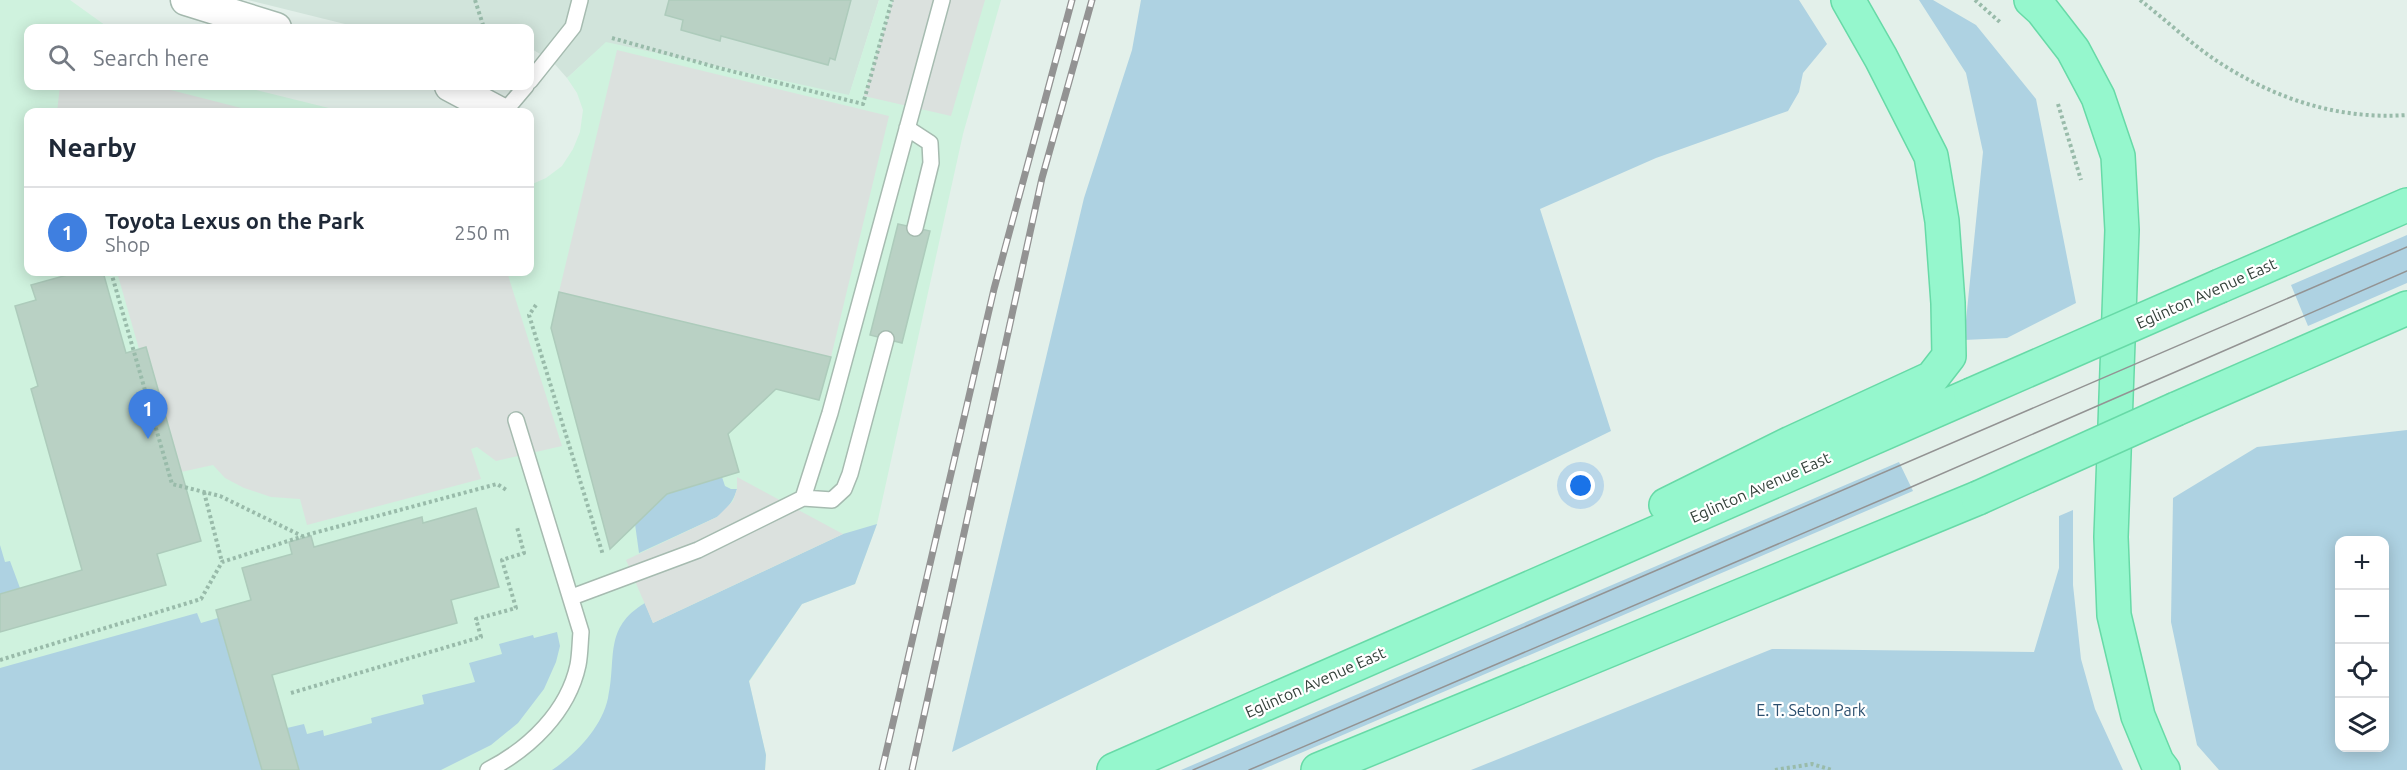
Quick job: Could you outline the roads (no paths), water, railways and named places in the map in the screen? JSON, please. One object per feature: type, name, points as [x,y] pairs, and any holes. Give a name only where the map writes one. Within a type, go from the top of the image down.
[{"type":"main road","points":[[1507,598],[1653,512],[1791,443],[1932,378],[1949,356],[1942,221],[1931,156],[1911,114],[1848,0]]},
{"type":"main road","points":[[2031,0],[2042,10],[2073,50],[2098,98],[2118,156],[2122,230],[2111,537],[2114,615],[2138,716],[2157,762],[2163,770]]},
{"type":"main road","name":"Eglinton Avenue East","points":[[1114,770],[2407,205]]},
{"type":"main road","points":[[1318,770],[1978,498],[2407,308]]},
{"type":"street","points":[[186,0],[263,24]]},
{"type":"street","points":[[458,90],[491,108]]},
{"type":"lane","points":[[534,76],[573,27],[580,0]]},
{"type":"lane","points":[[803,498],[830,413],[942,0]]},
{"type":"lane","points":[[507,108],[523,90]]},
{"type":"lane","points":[[907,128],[930,143],[931,163],[915,228]]},
{"type":"lane","points":[[572,597],[698,550],[803,498],[832,500],[844,489],[850,474],[886,339]]},
{"type":"lane","points":[[488,770],[518,751],[540,732],[563,702],[578,665],[581,632],[516,420]]},
{"type":"tram line","points":[[1193,770],[2407,247]]},
{"type":"tram line","points":[[1249,770],[1909,488],[2407,271]]},
{"type":"railway","points":[[882,770],[994,289],[1072,0]]},
{"type":"railway","points":[[912,770],[1042,178],[1092,0]]},
{"type":"place","name":"Toyota Lexus on the Park","points":[[148,439]]},
{"type":"park label","name":"E. T. Seton Park","points":[[1811,710]]}]
